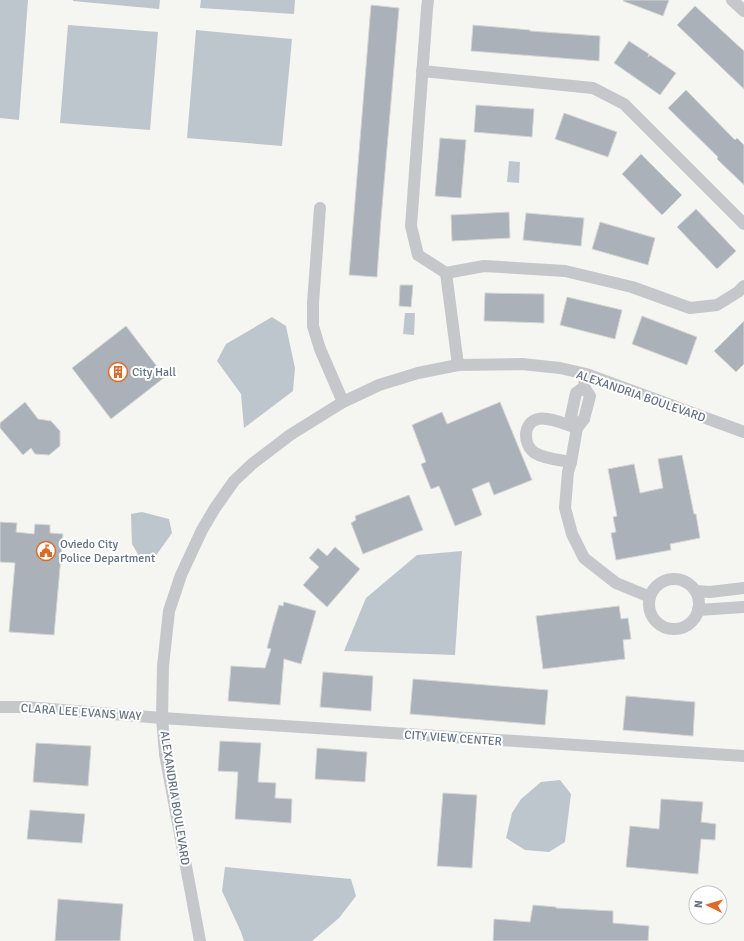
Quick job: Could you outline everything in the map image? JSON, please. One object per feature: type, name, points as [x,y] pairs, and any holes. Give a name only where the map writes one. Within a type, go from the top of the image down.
[{"type":"street","points":[[428,0],[426,9],[411,226],[418,255],[446,273],[484,266],[565,271],[632,287],[690,308],[717,305],[738,292],[744,286]]},
{"type":"street","points":[[732,0],[744,11]]},
{"type":"street","points":[[422,71],[593,88],[624,104],[744,224]]},
{"type":"street","points":[[320,208],[313,303],[313,326],[320,349],[343,402]]},
{"type":"street","points":[[446,273],[458,365]]},
{"type":"street","name":"ALEXANDRIA BOULEVARD","points":[[200,941],[165,754],[162,718],[163,666],[169,611],[181,575],[202,530],[219,502],[238,476],[290,435],[343,402],[393,380],[458,365],[522,364],[560,368],[586,374],[744,432]]},
{"type":"street","points":[[586,374],[584,387],[576,393],[571,416],[577,428],[568,472],[565,508],[572,534],[584,558],[616,583],[650,597]]},
{"type":"street","points":[[571,462],[542,456],[536,453],[527,444],[526,431],[529,424],[538,418],[549,419],[577,428]]},
{"type":"street","points":[[671,579],[681,580],[690,584],[696,591],[699,600],[698,610],[694,619],[687,625],[678,628],[668,628],[659,623],[653,616],[650,607],[650,597],[655,588],[662,582],[671,579]]},
{"type":"street","points":[[696,591],[710,592],[744,588]]},
{"type":"street","points":[[698,610],[744,607]]},
{"type":"street","name":"CLARA LEE EVANS WAY","points":[[0,707],[162,718]]},
{"type":"street","name":"CITY VIEW CENTER","points":[[162,718],[744,756]]},
{"type":"shaded area","points":[[0,0],[28,0],[19,120],[0,118]]},
{"type":"shaded area","points":[[73,0],[160,0],[159,9]]},
{"type":"shaded area","points":[[201,0],[295,0],[294,14],[200,8]]},
{"type":"shaded area","points":[[68,25],[158,32],[150,130],[60,123]]},
{"type":"shaded area","points":[[196,30],[292,39],[282,146],[187,138]]},
{"type":"shaded area","points":[[509,161],[520,162],[519,183],[507,182]]},
{"type":"shaded area","points":[[405,313],[415,313],[414,335],[403,334]]},
{"type":"shaded area","points":[[272,317],[286,326],[295,368],[293,391],[244,428],[241,394],[217,361],[226,344]]},
{"type":"shaded area","points":[[142,512],[169,519],[172,533],[152,561],[143,563],[132,544],[131,514]]},
{"type":"shaded area","points":[[462,551],[455,655],[344,651],[366,598],[417,555]]},
{"type":"shaded area","points":[[560,780],[571,794],[565,842],[549,852],[525,850],[506,838],[512,813],[521,799],[541,782]]},
{"type":"shaded area","points":[[225,867],[351,879],[356,896],[339,918],[312,941],[244,941],[222,891]]},
{"type":"building","points":[[669,0],[663,16],[623,1]]},
{"type":"building","points":[[371,5],[399,8],[377,277],[349,275]]},
{"type":"building","points":[[695,6],[744,51],[744,89],[677,25]]},
{"type":"building","points":[[473,25],[600,36],[599,61],[471,51]]},
{"type":"building","points":[[629,41],[649,54],[648,57],[650,55],[676,73],[660,95],[614,63]]},
{"type":"building","points":[[686,90],[735,140],[737,138],[744,145],[744,185],[668,108]]},
{"type":"building","points":[[476,105],[534,109],[532,137],[474,132]]},
{"type":"building","points":[[564,113],[617,132],[608,157],[555,139]]},
{"type":"building","points":[[440,138],[466,140],[461,198],[435,196]]},
{"type":"building","points":[[641,154],[682,195],[662,215],[622,174]]},
{"type":"building","points":[[696,209],[736,251],[717,269],[677,227]]},
{"type":"building","points":[[509,212],[510,238],[452,241],[451,215]]},
{"type":"building","points":[[526,213],[584,218],[581,246],[523,240]]},
{"type":"building","points":[[600,222],[655,238],[648,265],[592,249]]},
{"type":"building","points":[[400,285],[413,285],[411,307],[399,306]]},
{"type":"building","points":[[485,293],[544,294],[544,323],[484,321]]},
{"type":"building","points":[[567,297],[622,310],[615,339],[560,325]]},
{"type":"building","points":[[642,316],[697,337],[687,365],[632,344]]},
{"type":"building","points":[[744,321],[744,364],[736,372],[714,351]]},
{"type":"building","name":"City Hall","points":[[126,326],[165,377],[111,419],[72,368]]},
{"type":"building","points":[[25,402],[38,419],[51,421],[60,431],[60,446],[49,455],[35,454],[31,448],[23,455],[0,428],[0,423]]},
{"type":"building","points":[[500,402],[532,480],[494,495],[489,482],[472,489],[482,515],[455,526],[439,486],[431,489],[421,464],[426,462],[412,425],[442,412],[447,424]]},
{"type":"building","points":[[682,455],[700,538],[670,544],[671,550],[616,560],[611,533],[616,532],[613,517],[617,516],[608,469],[634,464],[640,493],[663,488],[658,459]]},
{"type":"building","points":[[409,495],[423,530],[363,554],[351,523],[356,520],[355,516]]},
{"type":"building","points":[[0,522],[17,523],[16,532],[34,534],[35,524],[50,525],[50,533],[63,534],[54,635],[9,632],[15,563],[0,562]]},
{"type":"building","points":[[335,547],[360,569],[327,607],[303,585],[319,567],[309,558],[318,548],[327,556]]},
{"type":"building","points":[[284,602],[316,611],[301,664],[284,659],[280,705],[228,701],[231,666],[265,668],[271,649],[267,648],[274,622],[279,605],[283,606]]},
{"type":"building","points":[[619,606],[621,619],[628,618],[631,639],[623,640],[625,659],[543,669],[536,616]]},
{"type":"building","points":[[323,672],[373,676],[371,711],[320,707]]},
{"type":"building","points":[[413,679],[548,690],[545,725],[410,714]]},
{"type":"building","points":[[626,696],[695,702],[693,736],[623,730]]},
{"type":"building","points":[[220,741],[261,743],[258,782],[276,783],[275,798],[292,799],[291,823],[235,819],[238,772],[218,771]]},
{"type":"building","points":[[36,743],[91,746],[88,786],[33,782]]},
{"type":"building","points":[[317,748],[367,752],[365,782],[315,779]]},
{"type":"building","points":[[443,793],[477,795],[472,868],[437,866]]},
{"type":"building","points":[[661,799],[703,802],[701,822],[716,824],[715,840],[701,839],[698,874],[626,867],[630,826],[659,829]]},
{"type":"building","points":[[30,810],[85,814],[82,843],[27,839]]},
{"type":"building","points":[[58,899],[123,904],[120,941],[55,941]]},
{"type":"building","points":[[533,905],[556,908],[613,911],[613,923],[649,926],[648,941],[493,941],[494,919],[530,922]]},
{"type":"place","name":"City Hall","points":[[118,372]]},
{"type":"place","name":"Oviedo City Police Department","points":[[46,551]]}]
